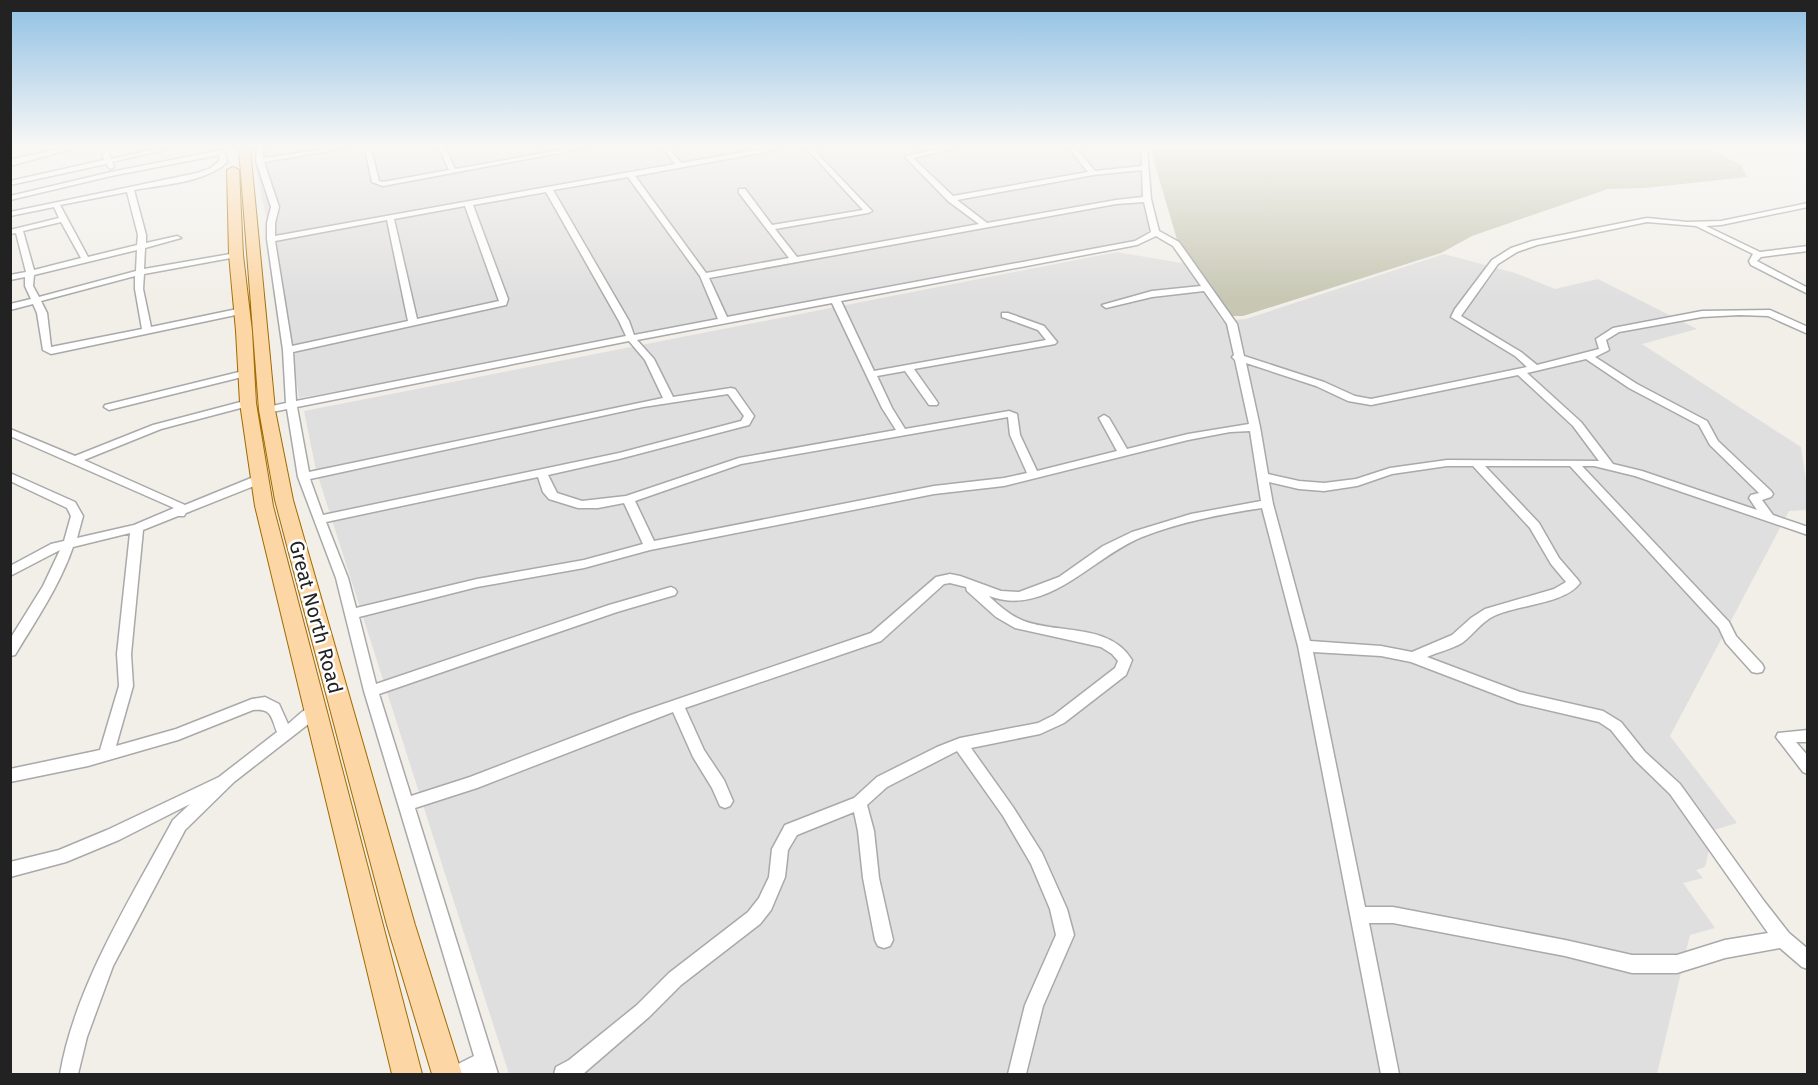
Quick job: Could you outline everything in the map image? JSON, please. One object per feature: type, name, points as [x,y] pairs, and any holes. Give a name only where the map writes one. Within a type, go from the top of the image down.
[{"type":"main road","name":"Great North Road","points":[[234,199],[236,255],[247,374],[398,913],[447,1074]]},
{"type":"main road","name":"Great North Road","points":[[247,199],[260,479],[264,506],[407,1074]]},
{"type":"street","points":[[10,214],[82,199]]},
{"type":"street","points":[[133,199],[142,235],[139,289],[147,330]]},
{"type":"street","points":[[273,199],[275,207],[271,223],[271,239],[288,350],[291,405],[304,477],[342,578],[371,691],[488,1067],[459,1074]]},
{"type":"street","points":[[271,239],[491,199]]},
{"type":"street","points":[[554,199],[624,321],[631,338],[649,359],[669,399]]},
{"type":"street","points":[[648,199],[704,276],[724,322]]},
{"type":"street","points":[[748,199],[795,260]]},
{"type":"street","points":[[770,228],[868,211],[856,199]]},
{"type":"street","points":[[951,199],[986,226]]},
{"type":"street","points":[[704,276],[1116,202],[1147,199],[1155,232],[1176,243],[1232,324],[1264,477],[1267,504],[1305,646],[1390,1074]]},
{"type":"street","points":[[288,350],[503,303],[504,299],[468,203]]},
{"type":"street","points":[[56,204],[85,258]]},
{"type":"street","points":[[1534,368],[1518,354],[1456,317],[1458,310],[1495,262],[1514,250],[1535,243],[1638,221],[1694,224],[1735,221],[1808,206]]},
{"type":"street","points":[[390,218],[413,323]]},
{"type":"street","points":[[63,219],[15,231],[30,272],[29,286],[42,313],[46,348],[51,351],[242,311]]},
{"type":"street","points":[[1694,224],[1758,255],[1808,248]]},
{"type":"street","points":[[73,461],[158,427],[257,406],[291,405],[520,362],[631,338],[838,305],[1137,243],[1155,232]]},
{"type":"street","points":[[10,278],[85,258],[177,238]]},
{"type":"street","points":[[10,307],[140,272],[236,255]]},
{"type":"street","points":[[1758,255],[1753,262],[1808,292]]},
{"type":"street","points":[[914,290],[943,288]]},
{"type":"street","points":[[1106,305],[1152,294],[1206,288]]},
{"type":"street","points":[[838,305],[902,432]]},
{"type":"street","points":[[1238,357],[1320,384],[1352,399],[1371,402],[1588,356],[1604,350],[1601,339],[1616,330],[1702,314],[1770,313],[1808,331]]},
{"type":"street","points":[[871,374],[1052,342],[1041,328],[1005,315]]},
{"type":"street","points":[[1588,356],[1610,368],[1633,387],[1651,394],[1703,423],[1714,443],[1767,494],[1755,498],[1767,515]]},
{"type":"street","points":[[907,368],[933,403]]},
{"type":"street","points":[[1520,372],[1577,424],[1608,465]]},
{"type":"street","points":[[109,407],[247,374]]},
{"type":"street","points":[[304,477],[669,399],[731,391],[749,419],[746,423],[723,430],[542,473],[319,520]]},
{"type":"street","points":[[542,473],[549,492],[565,501],[582,505],[628,499],[739,462],[1012,414],[1015,435],[1033,475]]},
{"type":"street","points":[[1104,418],[1123,452]]},
{"type":"street","points":[[352,614],[477,583],[584,564],[650,546],[850,509],[934,490],[1004,482],[1123,452],[1220,431],[1254,427]]},
{"type":"street","points":[[12,434],[180,506],[180,513]]},
{"type":"street","points":[[1264,477],[1299,485],[1324,487],[1348,484],[1390,471],[1421,466],[1476,463],[1608,465],[1767,515],[1808,531]]},
{"type":"street","points":[[1413,657],[1457,639],[1476,621],[1490,612],[1558,592],[1574,583],[1555,561],[1535,526],[1476,463]]},
{"type":"street","points":[[1573,463],[1724,625],[1731,639],[1757,668]]},
{"type":"street","points":[[10,476],[71,505],[77,516],[71,544],[41,602],[10,651]]},
{"type":"street","points":[[10,572],[55,547],[137,528],[180,513],[260,479]]},
{"type":"street","points":[[628,499],[650,546]]},
{"type":"street","points":[[406,804],[472,783],[636,718],[876,637],[940,580],[954,578],[1008,597],[1019,597],[1061,582],[1117,543],[1137,535],[1209,513],[1267,504]]},
{"type":"street","points":[[106,755],[126,686],[124,654],[137,528]]},
{"type":"street","points":[[563,1074],[576,1067],[643,1011],[675,979],[754,918],[765,904],[777,878],[780,849],[791,830],[859,803],[882,782],[942,751],[960,744],[1040,728],[1059,718],[1121,671],[1125,660],[1119,651],[1098,642],[1014,622],[965,583]]},
{"type":"street","points":[[371,691],[614,608],[670,592]]},
{"type":"street","points":[[1305,646],[1381,651],[1413,657],[1518,697],[1603,717],[1610,721],[1652,768],[1675,789],[1734,875],[1783,939],[1808,961]]},
{"type":"street","points":[[10,776],[106,755],[178,734],[252,705],[265,704],[274,708],[284,733]]},
{"type":"street","points":[[677,705],[698,753],[719,785],[725,801]]},
{"type":"street","points":[[69,1074],[78,1037],[106,962],[179,825],[230,777],[315,711]]},
{"type":"street","points":[[1808,736],[1783,737],[1808,768]]},
{"type":"street","points":[[960,744],[1026,838],[1041,866],[1065,935],[1034,1005],[1017,1074]]},
{"type":"street","points":[[10,870],[60,857],[113,835],[230,777]]},
{"type":"street","points":[[859,803],[866,831],[871,878],[884,940]]},
{"type":"street","points":[[1359,915],[1393,915],[1564,948],[1632,964],[1677,964],[1725,949],[1783,939]]},
{"type":"shaded area","points":[[262,199],[1145,199],[1149,231],[1136,240],[724,321],[299,398],[287,320]]},
{"type":"shaded area","points":[[1165,199],[1580,199],[1472,236],[1441,253],[1243,316],[1229,316],[1178,243]]},
{"type":"shaded area","points":[[1117,252],[1187,264],[1222,321],[1246,319],[1444,254],[1515,273],[1555,289],[1598,279],[1697,329],[1642,344],[1801,447],[1807,487],[1807,510],[1789,511],[1670,736],[1737,823],[1714,830],[1705,867],[1696,870],[1703,878],[1683,883],[1715,928],[1690,935],[1657,1074],[509,1074],[316,470],[304,411]]}]
